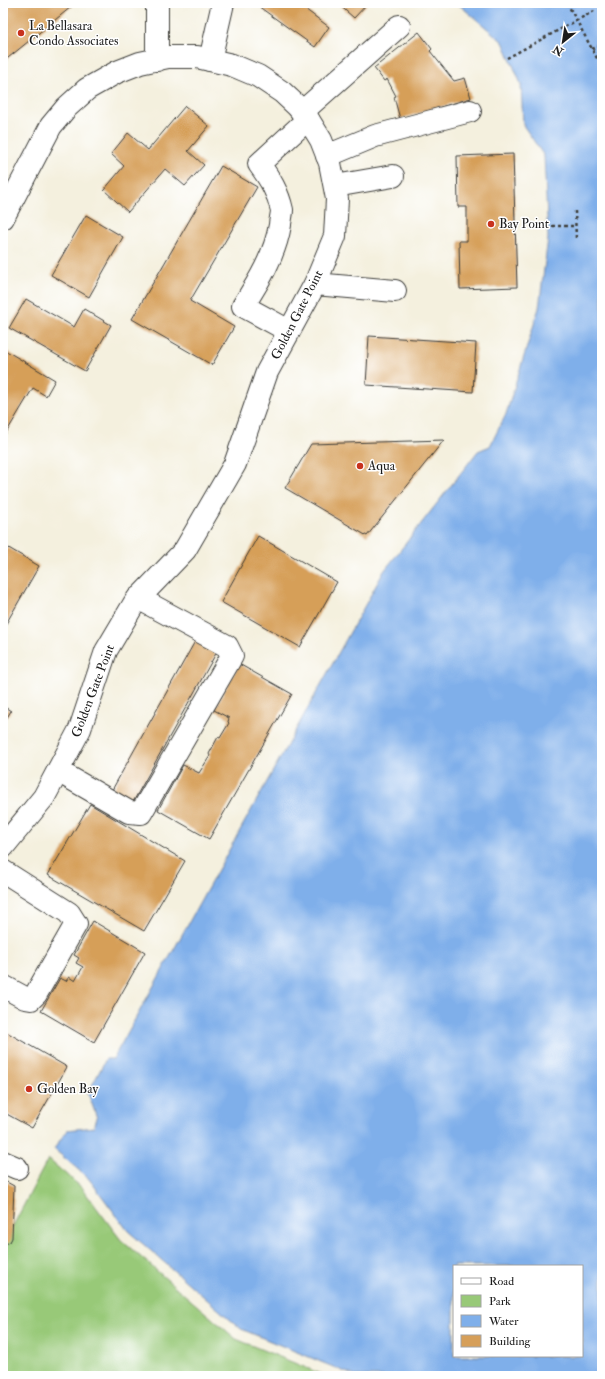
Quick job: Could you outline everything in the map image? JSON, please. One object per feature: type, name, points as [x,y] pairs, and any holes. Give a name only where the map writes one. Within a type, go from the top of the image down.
[{"type":"street","points":[[157,3],[157,60]]},
{"type":"street","points":[[210,60],[224,3]]},
{"type":"street","points":[[289,331],[243,306],[269,262],[278,235],[282,212],[275,187],[260,164],[305,116],[399,26]]},
{"type":"street","name":"Golden Gate Point","points":[[3,218],[51,126],[66,108],[87,88],[116,72],[140,63],[168,57],[197,58],[232,65],[258,76],[282,92],[305,116],[321,140],[333,175],[337,199],[335,236],[315,284],[267,372],[235,464],[185,550],[138,598],[106,651],[80,729],[44,797],[4,845]]},
{"type":"street","points":[[327,156],[375,136],[470,111]]},
{"type":"street","points":[[335,186],[394,176]]},
{"type":"street","points":[[315,284],[395,291]]},
{"type":"street","points":[[58,771],[129,812],[141,813],[232,656],[227,646],[138,598]]},
{"type":"street","points":[[3,871],[69,913],[76,924],[36,994],[31,999],[25,998],[3,986]]},
{"type":"path","points":[[567,3],[598,60]]},
{"type":"path","points":[[507,58],[596,10]]},
{"type":"path","points":[[592,50],[602,44]]},
{"type":"path","points":[[575,211],[576,239]]},
{"type":"path","points":[[546,226],[575,226]]},
{"type":"green space","points":[[48,1159],[81,1187],[121,1240],[236,1339],[326,1376],[3,1376],[3,1245]]},
{"type":"water","points":[[457,3],[602,3],[602,1376],[355,1376],[241,1329],[128,1231],[89,1179],[54,1149],[67,1130],[94,1127],[97,1118],[88,1093],[106,1059],[113,1059],[384,571],[478,451],[490,446],[506,414],[539,308],[548,238],[544,156],[523,125],[521,84],[503,42]]},
{"type":"building","name":"La Bellasara Condo Associates","points":[[3,3],[76,3],[3,62]]},
{"type":"building","points":[[261,3],[297,3],[329,27],[315,47],[258,6]]},
{"type":"building","points":[[337,3],[368,3],[354,18]]},
{"type":"building","points":[[419,32],[432,49],[430,51],[454,81],[465,78],[471,98],[400,119],[394,97],[396,96],[387,79],[384,81],[374,68]]},
{"type":"building","points":[[185,106],[209,126],[188,151],[204,165],[185,186],[165,169],[128,212],[104,190],[124,166],[111,154],[128,133],[148,150]]},
{"type":"building","name":"Bay Point","points":[[513,154],[517,287],[460,289],[459,241],[467,241],[467,207],[458,207],[457,156]]},
{"type":"building","points":[[221,166],[257,187],[190,301],[234,327],[212,365],[132,319]]},
{"type":"building","points":[[86,215],[123,237],[89,297],[51,275]]},
{"type":"building","points":[[26,299],[74,327],[84,309],[111,325],[85,371],[9,328]]},
{"type":"building","points":[[369,336],[476,343],[473,392],[366,385]]},
{"type":"building","points":[[3,349],[55,380],[46,396],[33,388],[3,438]]},
{"type":"building","name":"Aqua","points":[[444,440],[367,536],[285,488],[311,444]]},
{"type":"building","points":[[258,536],[337,582],[300,647],[221,602]]},
{"type":"building","points":[[7,547],[39,566],[3,629],[3,554]]},
{"type":"building","points":[[198,636],[219,648],[133,802],[112,790]]},
{"type":"building","points":[[239,664],[292,694],[209,839],[158,810],[183,765],[199,773],[210,756],[209,754],[218,737],[220,738],[229,723],[229,718],[214,710]]},
{"type":"building","points":[[3,706],[11,711],[3,724]]},
{"type":"building","points":[[90,804],[185,861],[144,931],[48,875]]},
{"type":"building","points":[[93,921],[145,952],[94,1042],[41,1011],[60,978],[66,981],[69,977],[75,981],[83,967],[76,963],[79,958],[74,955]]},
{"type":"building","name":"Golden Bay","points":[[3,1030],[67,1067],[32,1128],[3,1112]]},
{"type":"building","points":[[3,1180],[14,1186],[12,1238],[10,1242],[3,1245]]},
{"type":"place","name":"La Bellasara Condo Associates","points":[[21,33]]},
{"type":"place","name":"Bay Point","points":[[491,224]]},
{"type":"place","name":"Aqua","points":[[360,466]]},
{"type":"place","name":"Golden Bay","points":[[29,1089]]}]
